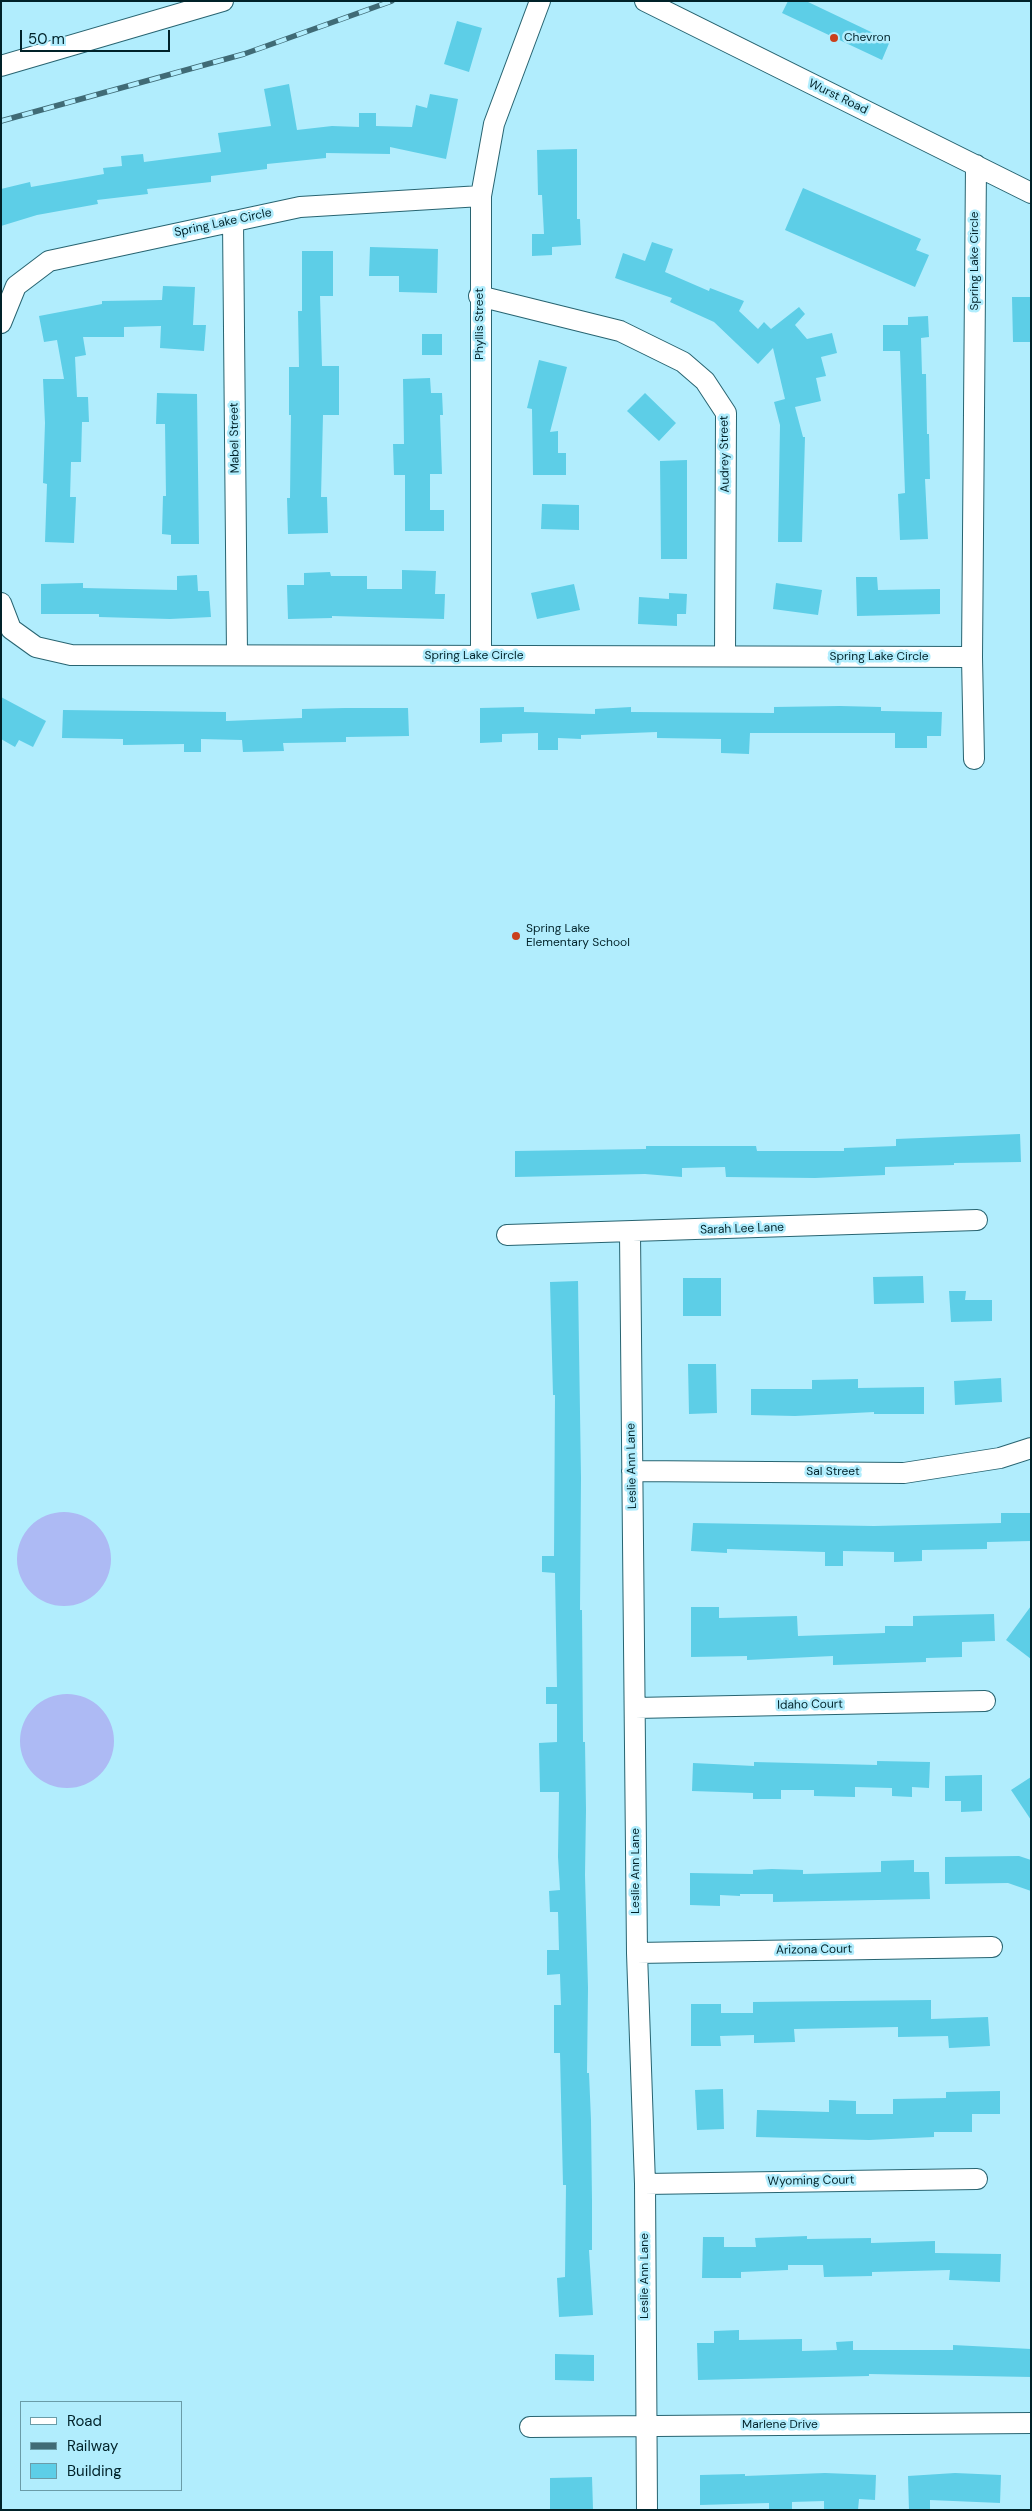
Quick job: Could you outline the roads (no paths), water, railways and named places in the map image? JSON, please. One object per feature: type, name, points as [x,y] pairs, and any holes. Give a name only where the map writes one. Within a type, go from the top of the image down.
[{"type":"street","points":[[1,66],[223,1]]},
{"type":"street","name":"Phyllis Street","points":[[482,656],[480,196],[494,124],[540,1]]},
{"type":"street","name":"Wurst Road","points":[[645,1],[1031,194]]},
{"type":"street","name":"Spring Lake Circle","points":[[974,759],[972,657],[976,165]]},
{"type":"street","name":"Spring Lake Circle","points":[[1,322],[16,286],[49,261],[300,207],[480,196]]},
{"type":"street","name":"Mabel Street","points":[[232,221],[237,655]]},
{"type":"street","name":"Audrey Street","points":[[479,296],[620,331],[682,362],[705,382],[726,413],[725,656]]},
{"type":"street","name":"Spring Lake Circle","points":[[1,602],[11,629],[36,647],[71,654],[972,657]]},
{"type":"street","name":"Sarah Lee Lane","points":[[507,1235],[630,1233],[977,1220]]},
{"type":"street","name":"Leslie Ann Lane","points":[[630,1233],[636,1953],[645,2184],[647,2510]]},
{"type":"street","name":"Sal Street","points":[[632,1471],[904,1473],[1000,1458],[1031,1448]]},
{"type":"street","name":"Idaho Court","points":[[635,1708],[984,1701]]},
{"type":"street","name":"Arizona Court","points":[[636,1953],[992,1947]]},
{"type":"street","name":"Wyoming Court","points":[[645,2184],[977,2179]]},
{"type":"street","name":"Marlene Drive","points":[[530,2427],[1031,2424]]},
{"type":"water","points":[[64,1512],[82,1515],[97,1526],[108,1541],[111,1559],[108,1577],[97,1592],[82,1603],[64,1606],[46,1603],[31,1592],[20,1577],[17,1559],[20,1541],[31,1526],[46,1515]]},
{"type":"water","points":[[67,1694],[85,1697],[100,1708],[111,1723],[114,1741],[111,1759],[100,1774],[85,1785],[67,1788],[49,1785],[34,1774],[23,1759],[20,1741],[23,1723],[34,1708],[49,1697]]},
{"type":"railway","points":[[1,121],[244,54],[392,1]]},
{"type":"place","name":"Chevron","points":[[834,38]]},
{"type":"place","name":"Spring Lake Elementary School","points":[[516,936]]}]
